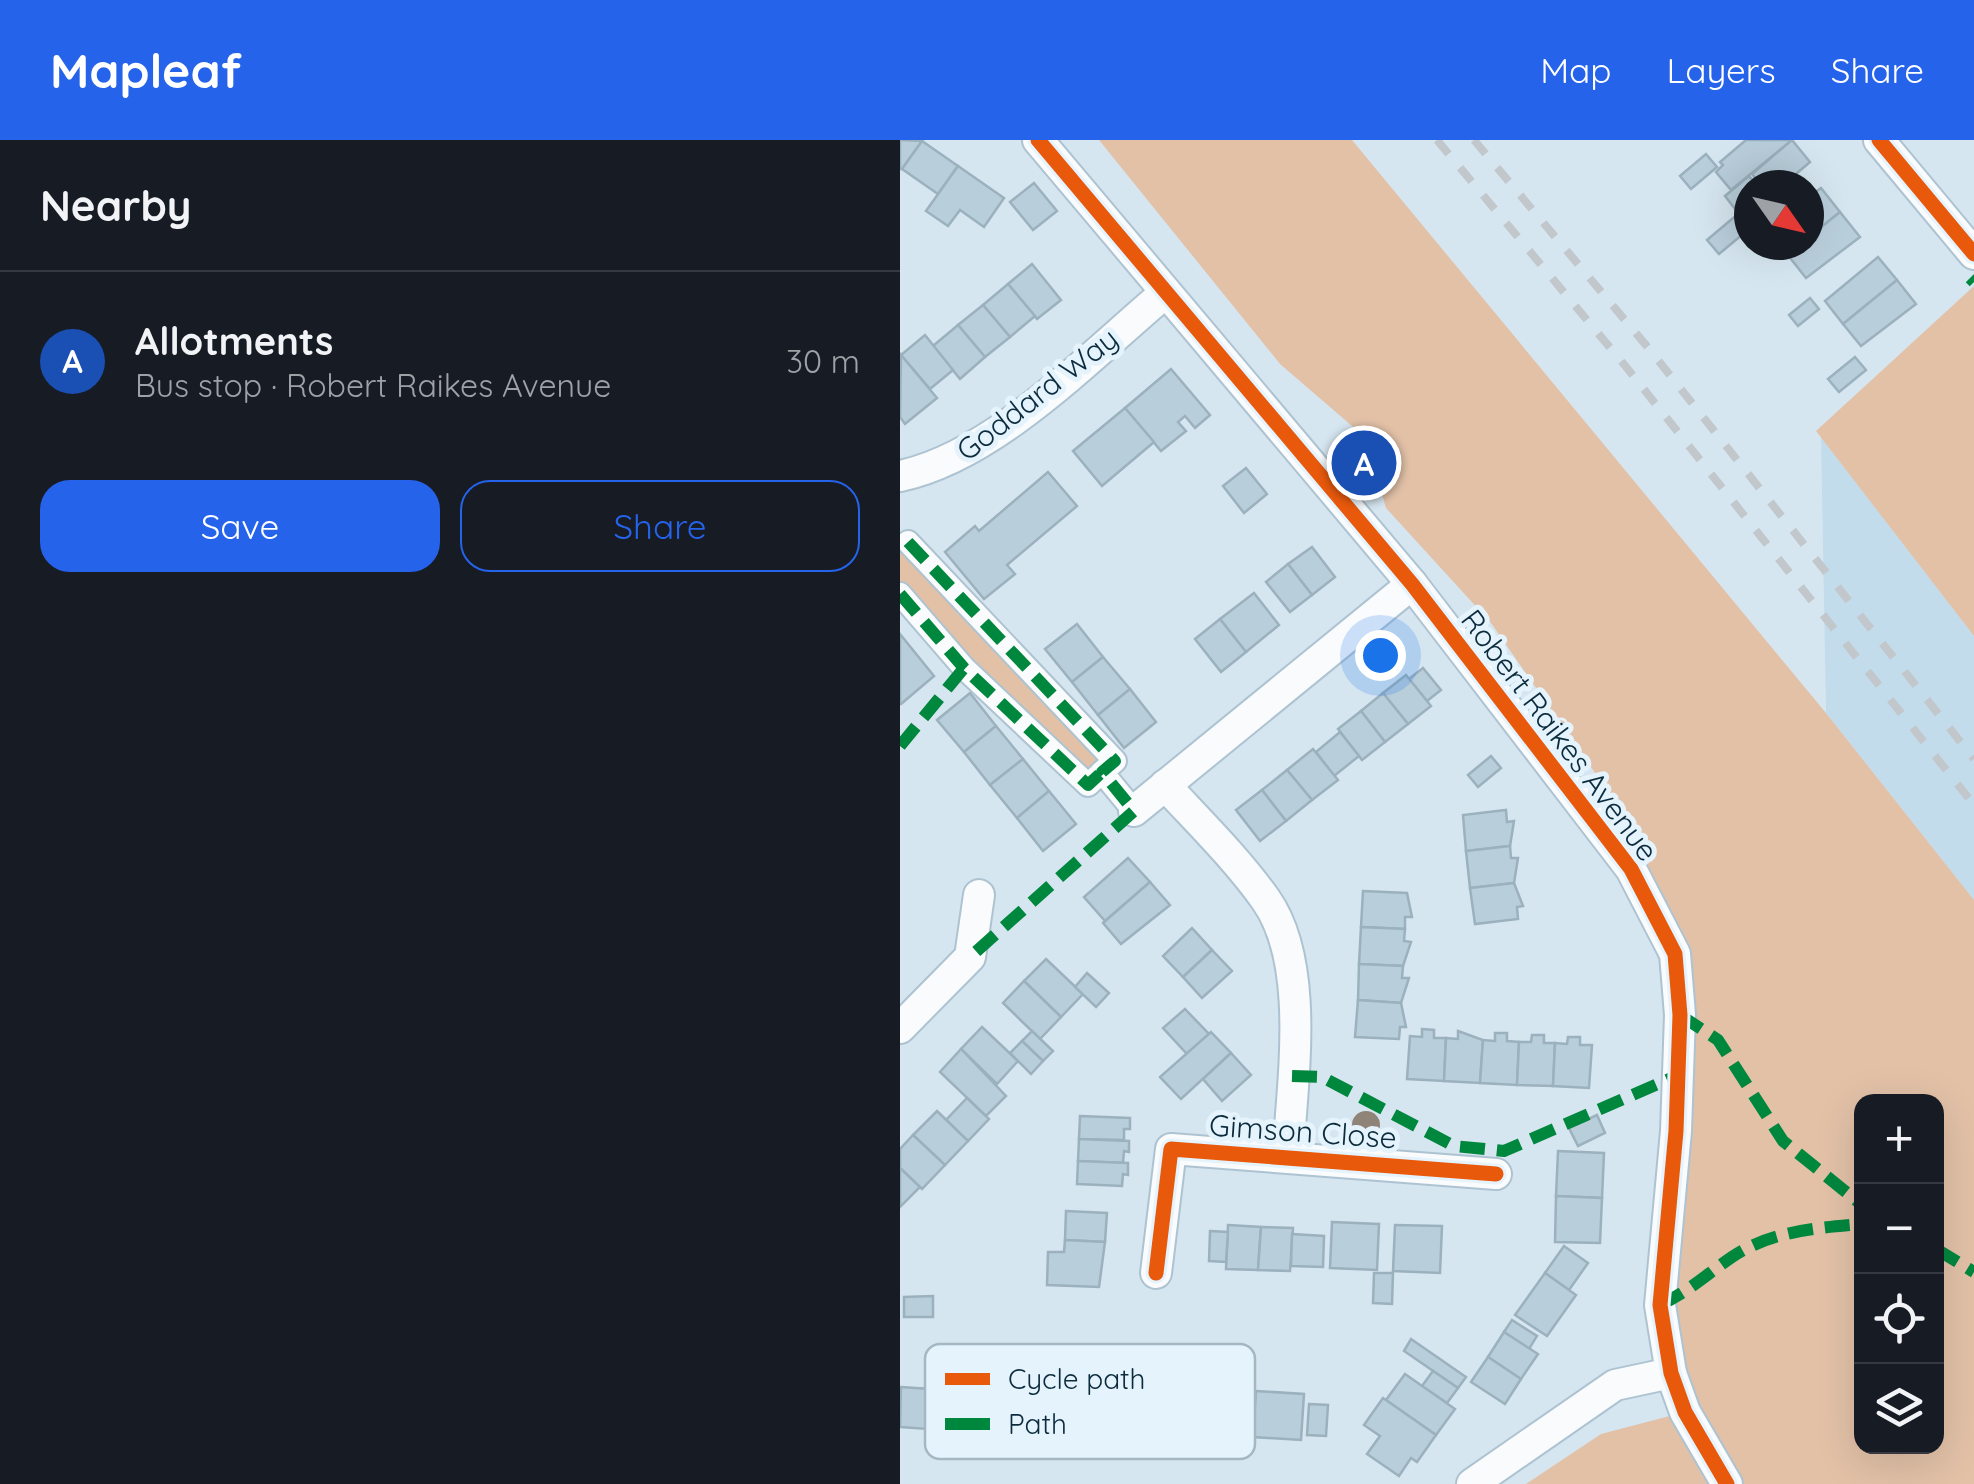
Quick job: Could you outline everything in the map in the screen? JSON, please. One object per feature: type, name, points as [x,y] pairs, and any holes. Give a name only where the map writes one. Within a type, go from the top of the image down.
[{"type":"street","name":"Robert Raikes Avenue","points":[[1038,140],[1412,584],[1631,870],[1675,954],[1680,1015],[1676,1130],[1660,1305],[1671,1373],[1685,1412],[1727,1484]]},
{"type":"street","points":[[1879,140],[1967,236]]},
{"type":"street","name":"Goddard Way","points":[[900,476],[942,466],[983,443],[1165,293]]},
{"type":"street","points":[[900,594],[964,668],[1088,785],[1115,761],[908,542]]},
{"type":"street","points":[[1102,772],[1134,810],[1412,584]]},
{"type":"street","name":"Gimson Close","points":[[1166,784],[1269,903],[1284,943],[1294,993],[1288,1156]]},
{"type":"street","points":[[900,1028],[970,957],[979,895]]},
{"type":"street","name":"Gimson Close","points":[[1156,1273],[1171,1149],[1496,1174]]},
{"type":"street","points":[[1472,1484],[1616,1385],[1671,1373]]},
{"type":"shaded area","points":[[1099,140],[1352,140],[1826,713],[1974,900],[1974,1484],[1526,1484],[1601,1434],[1685,1412],[1671,1373],[1680,1015],[1631,869],[1652,855],[1491,623],[1386,508],[1366,438],[1280,364]]},
{"type":"shaded area","points":[[1974,286],[1974,636],[1816,431]]},
{"type":"shaded area","points":[[1821,437],[1974,636],[1974,900],[1826,713]]},
{"type":"shaded area","points":[[905,547],[1104,761],[1086,776],[971,667],[900,587],[900,551]]},
{"type":"building","points":[[900,140],[922,141],[902,169],[900,169]]},
{"type":"building","points":[[1746,140],[1792,140],[1755,170],[1734,170],[1731,190],[1716,172],[1723,165],[1720,162]]},
{"type":"building","points":[[1792,140],[1810,162],[1801,170],[1757,170]]},
{"type":"building","points":[[922,141],[958,166],[938,194],[902,169]]},
{"type":"building","points":[[1706,154],[1717,167],[1691,189],[1680,176]]},
{"type":"building","points":[[958,166],[1004,198],[984,227],[960,210],[948,226],[926,211]]},
{"type":"building","points":[[1034,183],[1057,211],[1033,230],[1010,202]]},
{"type":"building","points":[[1734,188],[1734,208],[1725,196]]},
{"type":"building","points":[[1824,192],[1840,212],[1824,225]]},
{"type":"building","points":[[1840,212],[1860,237],[1806,278],[1792,260],[1824,260],[1824,225]]},
{"type":"building","points":[[1734,217],[1734,242],[1719,254],[1707,240]]},
{"type":"building","points":[[1878,257],[1897,280],[1843,324],[1825,301]]},
{"type":"building","points":[[1032,264],[1061,300],[1037,319],[1008,284]]},
{"type":"building","points":[[1897,280],[1916,304],[1861,346],[1843,324]]},
{"type":"building","points":[[1008,284],[1035,316],[1010,337],[983,305]]},
{"type":"building","points":[[1810,298],[1819,309],[1798,326],[1789,315]]},
{"type":"building","points":[[983,305],[1010,337],[985,357],[958,325]]},
{"type":"building","points":[[958,325],[985,357],[960,379],[933,346]]},
{"type":"building","points":[[925,335],[953,370],[930,389],[901,355]]},
{"type":"building","points":[[901,355],[937,398],[905,424],[900,417]]},
{"type":"building","points":[[1855,357],[1866,370],[1839,392],[1828,379]]},
{"type":"building","points":[[1171,369],[1210,415],[1195,428],[1185,416],[1178,422],[1186,431],[1161,451],[1125,408]]},
{"type":"building","points":[[1125,408],[1154,442],[1102,486],[1073,451]]},
{"type":"building","points":[[1246,468],[1267,494],[1244,513],[1223,486]]},
{"type":"building","points":[[1048,472],[1077,506],[1007,565],[1015,574],[984,599],[945,552],[975,526],[979,531]]},
{"type":"building","points":[[1312,547],[1335,577],[1312,595],[1288,564]]},
{"type":"building","points":[[1288,564],[1312,595],[1290,612],[1266,582]]},
{"type":"building","points":[[1254,593],[1279,625],[1246,652],[1220,619]]},
{"type":"building","points":[[1220,619],[1246,652],[1221,672],[1195,639]]},
{"type":"building","points":[[1077,624],[1103,657],[1072,682],[1045,649]]},
{"type":"building","points":[[900,634],[934,676],[901,704],[900,703]]},
{"type":"building","points":[[1103,657],[1130,689],[1098,715],[1072,682]]},
{"type":"building","points":[[1423,668],[1441,690],[1427,701],[1409,679]]},
{"type":"building","points":[[1406,675],[1431,706],[1408,724],[1383,693]]},
{"type":"building","points":[[1130,689],[1156,722],[1124,748],[1098,715]]},
{"type":"building","points":[[970,693],[996,726],[964,752],[937,720]]},
{"type":"building","points":[[1383,693],[1408,724],[1385,742],[1361,711]]},
{"type":"building","points":[[1361,711],[1385,742],[1362,760],[1338,729]]},
{"type":"building","points":[[996,726],[1023,759],[990,785],[964,752]]},
{"type":"building","points":[[1340,732],[1359,756],[1334,776],[1316,752]]},
{"type":"building","points":[[1313,749],[1338,780],[1312,800],[1287,770]]},
{"type":"building","points":[[1491,756],[1501,768],[1478,787],[1468,775]]},
{"type":"building","points":[[1023,759],[1049,791],[1017,818],[990,785]]},
{"type":"building","points":[[1287,770],[1312,800],[1286,821],[1262,790]]},
{"type":"building","points":[[1262,790],[1286,821],[1260,841],[1236,810]]},
{"type":"building","points":[[1049,791],[1076,824],[1043,851],[1017,818]]},
{"type":"building","points":[[1506,810],[1507,822],[1514,821],[1510,846],[1466,851],[1463,815]]},
{"type":"building","points":[[1510,846],[1511,858],[1518,858],[1514,883],[1470,888],[1466,851]]},
{"type":"building","points":[[1128,858],[1150,882],[1105,921],[1084,897]]},
{"type":"building","points":[[1150,882],[1170,905],[1121,944],[1103,923]]},
{"type":"building","points":[[1514,883],[1523,906],[1517,907],[1518,919],[1475,924],[1470,888]]},
{"type":"building","points":[[1363,891],[1407,893],[1412,917],[1405,917],[1405,929],[1361,927]]},
{"type":"building","points":[[1361,927],[1405,929],[1404,941],[1411,942],[1403,966],[1359,964]]},
{"type":"building","points":[[1192,928],[1212,950],[1183,977],[1163,956]]},
{"type":"building","points":[[1212,950],[1232,971],[1202,998],[1183,977]]},
{"type":"building","points":[[1046,959],[1083,994],[1061,1017],[1024,981]]},
{"type":"building","points":[[1359,964],[1403,966],[1402,978],[1409,978],[1401,1003],[1358,1000]]},
{"type":"building","points":[[1087,973],[1109,993],[1096,1007],[1075,987]]},
{"type":"building","points":[[1024,981],[1061,1017],[1040,1039],[1003,1003]]},
{"type":"building","points":[[1358,1000],[1401,1003],[1406,1027],[1400,1027],[1399,1039],[1355,1037]]},
{"type":"building","points":[[1185,1009],[1209,1034],[1187,1054],[1163,1028]]},
{"type":"building","points":[[982,1027],[1018,1061],[997,1084],[961,1049]]},
{"type":"building","points":[[1422,1029],[1434,1030],[1434,1038],[1446,1038],[1444,1081],[1407,1079],[1410,1036],[1422,1037]]},
{"type":"building","points":[[1032,1031],[1053,1051],[1043,1061],[1022,1041]]},
{"type":"building","points":[[1458,1031],[1483,1040],[1480,1083],[1444,1081],[1446,1038],[1458,1039]]},
{"type":"building","points":[[1211,1032],[1231,1053],[1181,1099],[1160,1077]]},
{"type":"building","points":[[1495,1033],[1507,1033],[1507,1041],[1519,1042],[1517,1085],[1480,1083],[1483,1040],[1495,1041]]},
{"type":"building","points":[[1532,1035],[1544,1035],[1544,1043],[1555,1043],[1553,1086],[1517,1085],[1519,1042],[1531,1042]]},
{"type":"building","points":[[1568,1037],[1580,1037],[1580,1045],[1592,1045],[1589,1088],[1553,1086],[1555,1043],[1567,1044]]},
{"type":"building","points":[[1022,1041],[1043,1061],[1031,1074],[1010,1053]]},
{"type":"building","points":[[961,1049],[1006,1096],[986,1116],[940,1072]]},
{"type":"building","points":[[1231,1053],[1251,1075],[1222,1101],[1203,1079]]},
{"type":"building","points":[[967,1098],[989,1119],[968,1141],[946,1120]]},
{"type":"building","points":[[937,1111],[968,1141],[945,1165],[913,1135]]},
{"type":"building","points":[[1597,1115],[1605,1133],[1578,1146],[1569,1128]]},
{"type":"building","points":[[1080,1116],[1130,1118],[1130,1129],[1124,1129],[1124,1140],[1079,1139]]},
{"type":"building","points":[[913,1135],[945,1165],[922,1189],[900,1168],[900,1149]]},
{"type":"building","points":[[1079,1139],[1129,1141],[1129,1152],[1124,1151],[1123,1163],[1078,1161]]},
{"type":"building","points":[[1558,1151],[1604,1153],[1602,1198],[1556,1196]]},
{"type":"building","points":[[1078,1161],[1128,1163],[1128,1175],[1123,1174],[1122,1186],[1077,1184]]},
{"type":"building","points":[[900,1168],[920,1187],[900,1207]]},
{"type":"building","points":[[1556,1196],[1602,1198],[1600,1243],[1555,1242]]},
{"type":"building","points":[[1066,1211],[1107,1213],[1105,1242],[1065,1240]]},
{"type":"building","points":[[1332,1222],[1379,1224],[1377,1270],[1330,1268]]},
{"type":"building","points":[[1228,1225],[1261,1227],[1258,1270],[1226,1269]]},
{"type":"building","points":[[1395,1225],[1442,1226],[1440,1273],[1393,1271]]},
{"type":"building","points":[[1261,1227],[1293,1228],[1290,1271],[1258,1270]]},
{"type":"building","points":[[1210,1231],[1228,1232],[1226,1262],[1209,1261]]},
{"type":"building","points":[[1292,1234],[1324,1236],[1323,1267],[1291,1266]]},
{"type":"building","points":[[1065,1240],[1105,1242],[1099,1287],[1047,1285],[1048,1252],[1064,1252]]},
{"type":"building","points":[[1564,1246],[1588,1263],[1569,1290],[1545,1273]]},
{"type":"building","points":[[1374,1273],[1393,1273],[1392,1304],[1373,1303]]},
{"type":"building","points":[[1545,1273],[1576,1295],[1547,1336],[1515,1315]]},
{"type":"building","points":[[933,1296],[933,1317],[904,1317],[904,1297]]},
{"type":"building","points":[[1512,1320],[1537,1336],[1529,1349],[1504,1332]]},
{"type":"building","points":[[1504,1332],[1538,1354],[1521,1379],[1488,1357]]},
{"type":"building","points":[[1411,1339],[1466,1377],[1458,1388],[1404,1351]]},
{"type":"building","points":[[1488,1357],[1521,1379],[1505,1404],[1471,1382]]},
{"type":"building","points":[[1433,1371],[1458,1388],[1447,1403],[1422,1386]]},
{"type":"building","points":[[1405,1374],[1455,1409],[1436,1435],[1386,1400]]},
{"type":"building","points":[[901,1387],[925,1389],[925,1429],[900,1427]]},
{"type":"building","points":[[1256,1391],[1304,1394],[1301,1440],[1255,1437]]},
{"type":"building","points":[[1383,1398],[1436,1435],[1417,1462],[1411,1458],[1399,1476],[1367,1454],[1380,1436],[1364,1425]]},
{"type":"building","points":[[1309,1404],[1328,1405],[1326,1436],[1307,1435]]},
{"type":"railway","points":[[1437,140],[1627,368],[1974,805]]},
{"type":"railway","points":[[1474,140],[1650,350],[1974,759]]},
{"type":"marked path","points":[[1970,278],[1974,282]]},
{"type":"marked path","points":[[908,542],[1115,761],[1102,772],[1134,811],[970,957]]},
{"type":"marked path","points":[[900,594],[964,668],[1088,785],[1102,772]]},
{"type":"marked path","points":[[900,746],[964,668]]},
{"type":"marked path","points":[[1680,1015],[1718,1040],[1783,1141],[1854,1199]]},
{"type":"marked path","points":[[1292,1076],[1322,1077],[1454,1146],[1504,1151],[1676,1076]]},
{"type":"marked path","points":[[1660,1305],[1762,1241],[1811,1229],[1854,1225]]},
{"type":"marked path","points":[[1944,1254],[1974,1272]]},
{"type":"cycle path","points":[[1038,140],[1412,584],[1631,869],[1675,954],[1680,1015],[1676,1131],[1660,1305],[1671,1373],[1685,1412],[1727,1484]]},
{"type":"cycle path","points":[[1879,140],[1974,254]]},
{"type":"cycle path","points":[[1156,1273],[1171,1149],[1496,1174]]},
{"type":"place","name":"Allotments","points":[[1364,463]]}]
